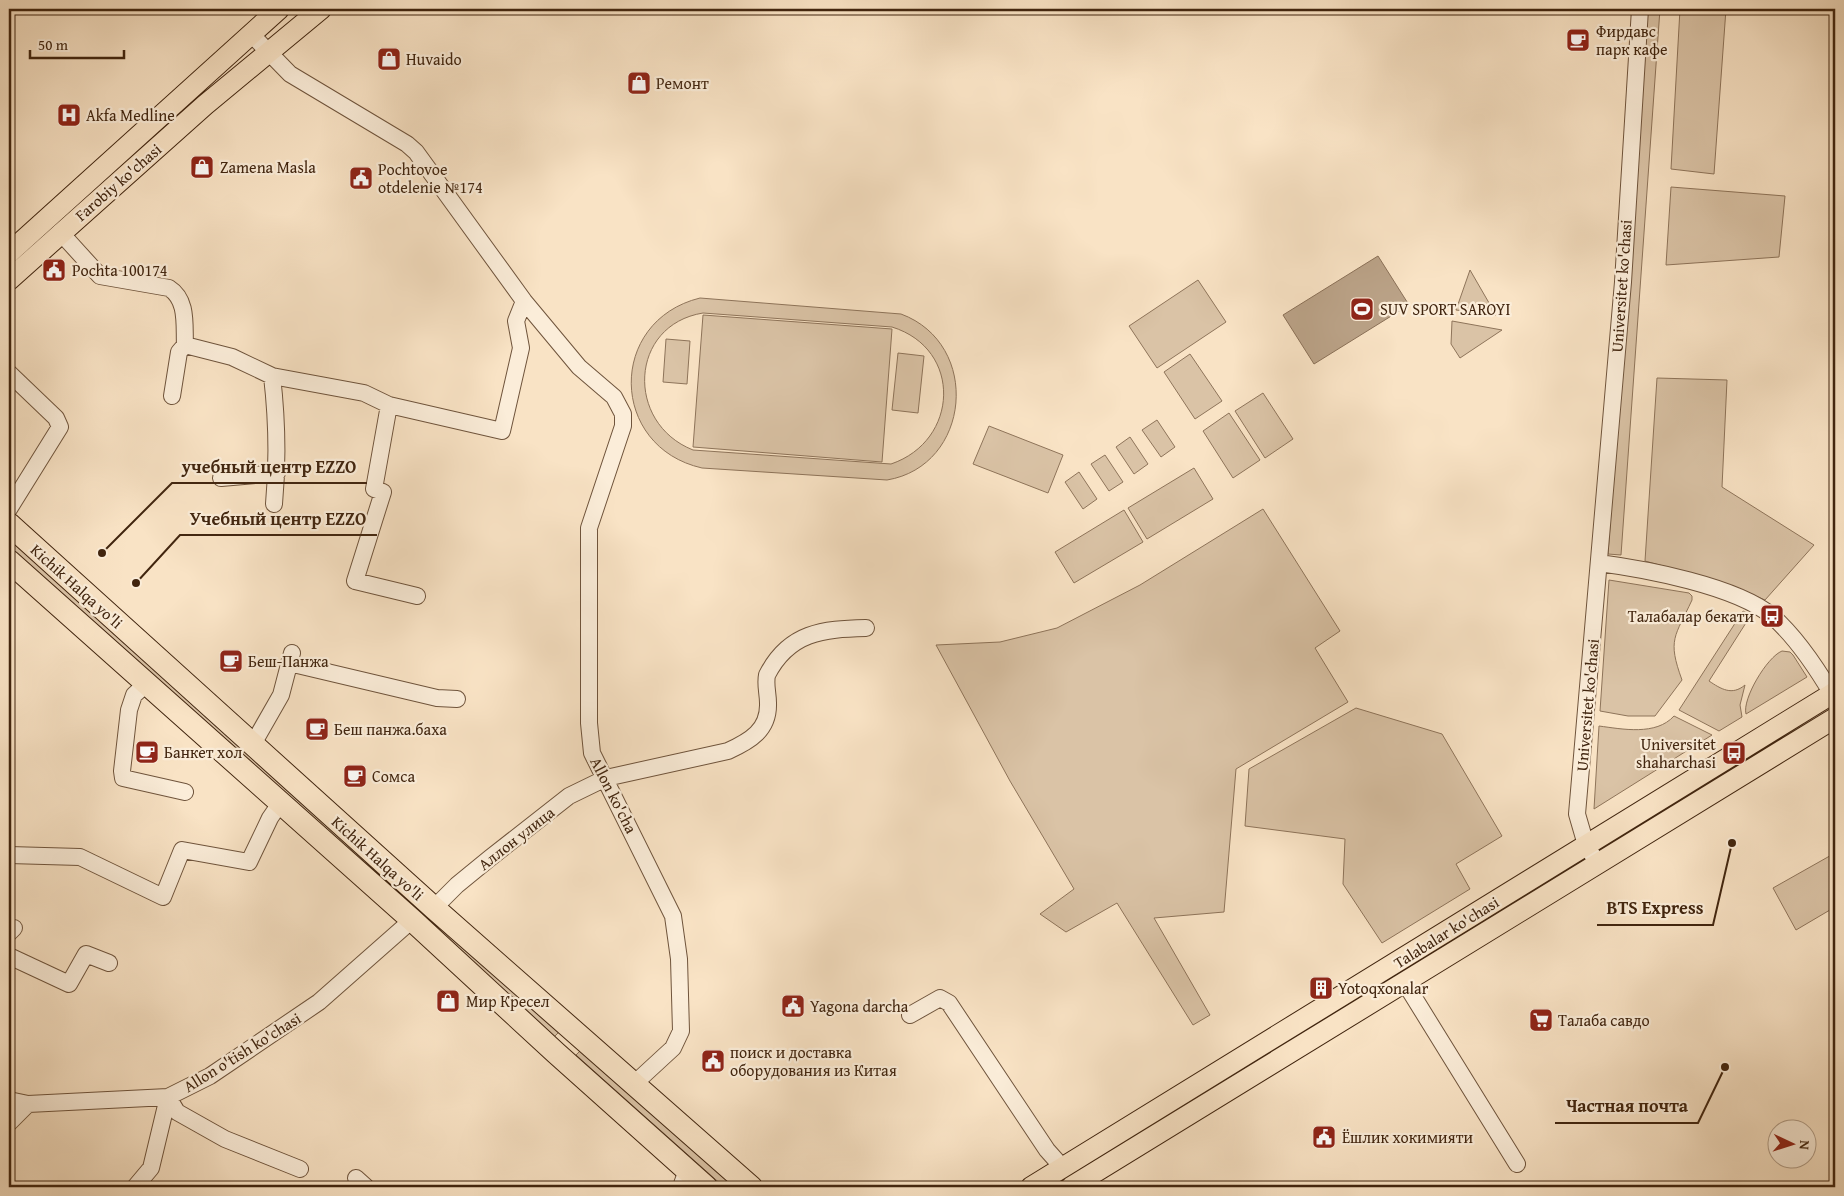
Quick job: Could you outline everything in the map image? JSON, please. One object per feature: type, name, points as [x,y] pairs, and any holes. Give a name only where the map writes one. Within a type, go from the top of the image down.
[{"type":"highway","name":"Kichik Halqa yo'li","points":[[9,524],[434,908],[751,1187]]},
{"type":"highway","name":"Kichik Halqa yo'li","points":[[9,561],[412,920],[556,1053],[684,1179],[706,1187]]},
{"type":"highway","points":[[556,1053],[574,1031]]},
{"type":"main road","name":"Farobiy ko'chasi","points":[[9,253],[279,9]]},
{"type":"main road","name":"Farobiy ko'chasi","points":[[9,280],[60,232],[268,52],[321,9]]},
{"type":"main road","name":"Talabalar ko'chasi","points":[[1030,1187],[1834,693]]},
{"type":"main road","name":"Talabalar ko'chasi","points":[[1073,1186],[1835,718]]},
{"type":"main road","points":[[1238,1060],[1250,1078]]},
{"type":"main road","points":[[1063,1168],[1073,1186]]},
{"type":"street","name":"Universitet ko'chasi","points":[[1598,864],[1586,844],[1577,814],[1622,282],[1640,9]]},
{"type":"street","points":[[185,345],[232,357],[272,376],[364,393],[389,405],[502,431],[521,348],[516,321],[524,301],[416,152],[407,144],[296,78],[251,34]]},
{"type":"street","points":[[60,232],[100,276],[169,288],[178,294],[183,306],[185,345],[179,352],[172,396]]},
{"type":"street","name":"Allon ko'cha","points":[[524,301],[579,367],[614,396],[621,409],[623,426],[589,528],[589,723],[592,753],[673,916],[679,959],[681,1032],[673,1048],[635,1083]]},
{"type":"street","points":[[9,372],[56,418],[60,427],[9,509]]},
{"type":"street","points":[[272,376],[276,409],[277,473],[274,504]]},
{"type":"street","points":[[389,405],[374,489],[383,492],[355,581],[417,596]]},
{"type":"street","points":[[221,478],[277,473]]},
{"type":"street","points":[[1599,563],[1635,568],[1678,578],[1750,602],[1772,616],[1798,645],[1834,693]]},
{"type":"street","name":"Аллон улица","points":[[434,908],[457,885],[568,796],[606,778],[728,751],[745,743],[763,726],[768,711],[767,675],[792,644],[820,631],[866,628]]},
{"type":"street","points":[[252,744],[264,728],[281,695],[291,658],[437,698],[457,699]]},
{"type":"street","points":[[146,684],[134,696],[129,710],[122,771],[123,778],[185,792]]},
{"type":"street","points":[[9,855],[80,857],[163,898],[182,850],[249,862],[270,818],[281,802]]},
{"type":"street","name":"Allon o'tish ko'chasi","points":[[9,1100],[28,1104],[168,1098],[210,1076],[318,1002],[412,920]]},
{"type":"street","points":[[9,956],[69,984],[83,956],[86,954],[109,963]]},
{"type":"street","points":[[1405,983],[1517,1164]]},
{"type":"street","points":[[910,1015],[940,998],[949,1003],[1047,1150],[1063,1168]]},
{"type":"street","points":[[168,1098],[177,1112],[225,1139],[300,1169]]},
{"type":"street","points":[[135,1187],[151,1168],[168,1098]]},
{"type":"street","points":[[9,1123],[28,1104]]},
{"type":"shaded area","points":[[1647,9],[1660,9],[1621,555],[1608,554]]},
{"type":"shaded area","points":[[1680,9],[1726,9],[1714,174],[1671,169]]},
{"type":"shaded area","points":[[1671,187],[1785,196],[1779,257],[1666,265]]},
{"type":"shaded area","points":[[1378,256],[1409,305],[1314,364],[1283,315]]},
{"type":"shaded area","points":[[1470,270],[1496,315],[1456,310]]},
{"type":"shaded area","points":[[1198,280],[1226,322],[1157,368],[1129,326]]},
{"type":"shaded area","points":[[700,298],[901,314],[927,329],[945,351],[954,376],[956,403],[950,429],[936,452],[915,470],[887,480],[702,468],[671,456],[649,436],[636,411],[631,384],[635,356],[648,331],[670,311]],"holes":[[[703,313],[892,327],[915,338],[931,354],[941,374],[944,395],[940,416],[930,436],[913,452],[891,464],[693,450],[671,437],[655,419],[647,398],[645,376],[649,355],[661,336],[679,321]]]},
{"type":"shaded area","points":[[703,315],[892,329],[882,462],[693,447]]},
{"type":"shaded area","points":[[1452,321],[1502,330],[1460,358],[1451,344]]},
{"type":"shaded area","points":[[666,339],[690,341],[687,384],[663,382]]},
{"type":"shaded area","points":[[898,353],[924,356],[918,413],[892,410]]},
{"type":"shaded area","points":[[1190,354],[1222,401],[1195,419],[1164,372]]},
{"type":"shaded area","points":[[1657,378],[1727,380],[1722,487],[1814,545],[1765,600],[1724,583],[1645,561]]},
{"type":"shaded area","points":[[1263,393],[1293,439],[1265,458],[1235,411]]},
{"type":"shaded area","points":[[1229,413],[1260,460],[1233,478],[1203,431]]},
{"type":"shaded area","points":[[1157,420],[1175,447],[1161,457],[1142,430]]},
{"type":"shaded area","points":[[989,426],[1063,455],[1048,493],[973,464]]},
{"type":"shaded area","points":[[1130,437],[1148,464],[1134,474],[1116,447]]},
{"type":"shaded area","points":[[1105,455],[1123,482],[1109,491],[1091,464]]},
{"type":"shaded area","points":[[1194,468],[1213,499],[1147,539],[1128,508]]},
{"type":"shaded area","points":[[1079,472],[1097,499],[1083,509],[1065,482]]},
{"type":"shaded area","points":[[1263,509],[1340,631],[1315,648],[1348,702],[1236,769],[1224,912],[1154,918],[1210,1015],[1193,1025],[1117,903],[1066,932],[1040,914],[1074,889],[1010,781],[936,645],[1000,642],[1057,628],[1140,585]]},
{"type":"shaded area","points":[[1124,510],[1143,542],[1074,583],[1055,552]]},
{"type":"shaded area","points":[[9,538],[559,1032],[553,1038],[9,550]]},
{"type":"shaded area","points":[[1609,580],[1689,593],[1692,596],[1692,600],[1677,631],[1674,646],[1677,666],[1682,680],[1655,716],[1628,716],[1600,711]]},
{"type":"shaded area","points":[[1743,611],[1751,615],[1709,681],[1722,689],[1731,691],[1745,685],[1740,705],[1742,717],[1719,731],[1679,710]]},
{"type":"shaded area","points":[[1782,651],[1790,652],[1793,655],[1807,677],[1746,714],[1748,699],[1757,679],[1769,661]]},
{"type":"shaded area","points":[[1356,708],[1442,734],[1502,836],[1456,864],[1470,889],[1382,943],[1343,884],[1345,839],[1245,826],[1249,769]]},
{"type":"shaded area","points":[[1674,716],[1712,735],[1594,809],[1599,726],[1638,730],[1648,729],[1667,722]]},
{"type":"shaded area","points":[[1835,853],[1835,907],[1796,930],[1773,888]]},
{"type":"shaded area","points":[[582,1049],[737,1187],[724,1187],[576,1055]]},
{"type":"place","name":"Фирдавс парк кафе","points":[[1578,40]]},
{"type":"place","name":"Huvaido","points":[[389,59]]},
{"type":"place","name":"Ремонт","points":[[639,83]]},
{"type":"place","name":"Akfa Medline","points":[[69,115]]},
{"type":"place","name":"Zamena Masla","points":[[202,167]]},
{"type":"place","name":"Pochtovoe otdelenie №174","points":[[361,178]]},
{"type":"place","name":"Pochta 100174","points":[[54,270]]},
{"type":"place","name":"SUV SPORT SAROYI","points":[[1362,309]]},
{"type":"place","name":"учебный центр ЕZZO","points":[[102,553]]},
{"type":"place","name":"Учебный центр EZZO","points":[[136,583]]},
{"type":"place","name":"Талабалар бекати","points":[[1772,616]]},
{"type":"place","name":"Беш-Панжа","points":[[231,661]]},
{"type":"place","name":"Беш панжа.баха","points":[[317,729]]},
{"type":"place","name":"Банкет хол","points":[[147,752]]},
{"type":"place","name":"Universitet shaharchasi","points":[[1734,753]]},
{"type":"place","name":"Сомса","points":[[355,776]]},
{"type":"place","name":"BTS Express","points":[[1732,843]]},
{"type":"place","name":"Yotoqxonalar","points":[[1321,988]]},
{"type":"place","name":"Мир Кресел","points":[[448,1001]]},
{"type":"place","name":"Yagona darcha","points":[[793,1006]]},
{"type":"place","name":"Талаба савдо","points":[[1541,1020]]},
{"type":"place","name":"поиск и доставка оборудования из Китая","points":[[713,1061]]},
{"type":"place","name":"Частная почта","points":[[1725,1067]]},
{"type":"place","name":"Ёшлик хокимияти","points":[[1324,1137]]}]
